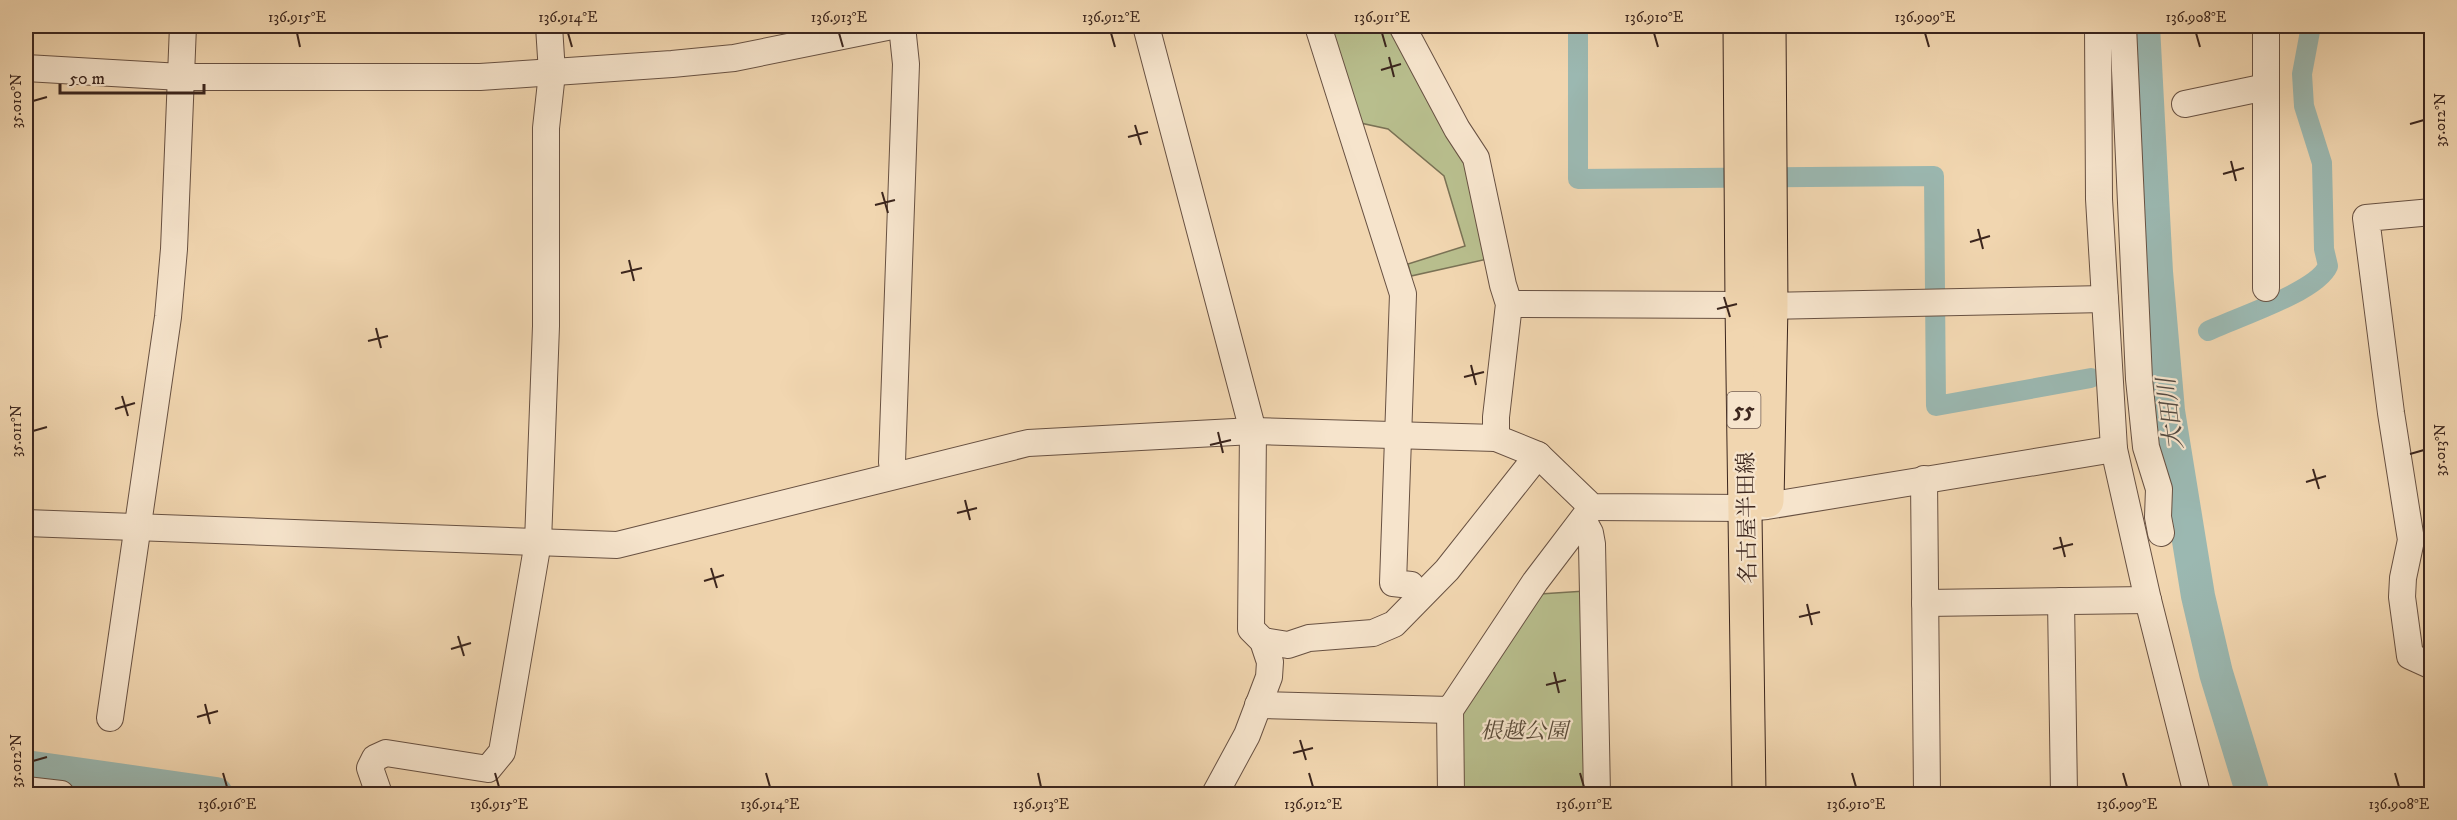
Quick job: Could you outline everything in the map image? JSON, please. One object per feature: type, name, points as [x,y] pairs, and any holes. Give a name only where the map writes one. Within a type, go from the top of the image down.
[{"type":"main road","name":"名古屋半田線","points":[[1740,26],[1756,305]]},
{"type":"main road","name":"名古屋半田線","points":[[1749,795],[1756,507],[1756,305],[1769,26]]},
{"type":"main road","name":"名古屋半田線","points":[[1756,507],[1769,795]]},
{"type":"street","points":[[110,718],[168,317],[174,249],[183,26]]},
{"type":"street","points":[[380,794],[370,768],[375,758],[386,753],[488,769],[502,752],[538,543],[546,326],[546,128],[552,73],[549,26]]},
{"type":"street","points":[[26,68],[181,77],[480,77],[734,58],[892,26]]},
{"type":"street","points":[[894,475],[892,462],[906,64],[902,26]]},
{"type":"street","points":[[1146,26],[1253,431],[1251,629],[1263,641],[1270,662],[1269,678],[1247,735],[1215,795]]},
{"type":"street","points":[[1318,26],[1403,294],[1393,583],[1411,585]]},
{"type":"street","points":[[1402,26],[1457,129],[1476,158],[1509,304],[1496,417],[1496,438]]},
{"type":"street","points":[[2098,26],[2099,199],[2114,449],[2148,600],[2197,795]]},
{"type":"street","points":[[2123,26],[2139,379],[2146,447],[2158,489],[2158,517],[2161,533]]},
{"type":"street","points":[[2266,26],[2266,288]]},
{"type":"street","points":[[2185,104],[2266,87]]},
{"type":"street","points":[[2432,212],[2366,218],[2391,413],[2411,540],[2403,578],[2402,597],[2410,656],[2432,666]]},
{"type":"street","points":[[1509,304],[1756,305],[2105,299]]},
{"type":"street","points":[[26,523],[617,545],[1028,443],[1253,431],[1496,438],[1538,455],[1587,513],[1592,544],[1597,795]]},
{"type":"street","points":[[1587,513],[1756,507],[2114,449]]},
{"type":"street","points":[[1263,641],[1288,645],[1309,638],[1373,633],[1394,624],[1447,570],[1538,455]]},
{"type":"street","points":[[1924,479],[1927,795]]},
{"type":"street","points":[[1451,795],[1450,710],[1535,582],[1587,513]]},
{"type":"street","points":[[1925,603],[2148,600]]},
{"type":"street","points":[[2061,601],[2064,795]]},
{"type":"street","points":[[1258,705],[1450,710]]},
{"type":"green space","points":[[1330,26],[1397,26],[1471,164],[1492,258],[1411,276],[1408,264],[1465,246],[1444,176],[1388,129],[1356,122]]},
{"type":"green space","name":"根越公園","points":[[1585,591],[1590,794],[1461,794],[1459,710],[1540,594]]},
{"type":"waterway","points":[[1578,26],[1578,179],[1934,176],[1936,406],[2091,378]]},
{"type":"waterway","name":"大田川","points":[[2143,26],[2156,272],[2168,411],[2198,596],[2216,673],[2253,794]]},
{"type":"waterway","points":[[2208,331],[2292,295],[2321,276],[2328,266],[2324,249],[2322,163],[2304,106],[2302,74],[2311,26]]},
{"type":"waterway","points":[[26,767],[216,794]]}]
